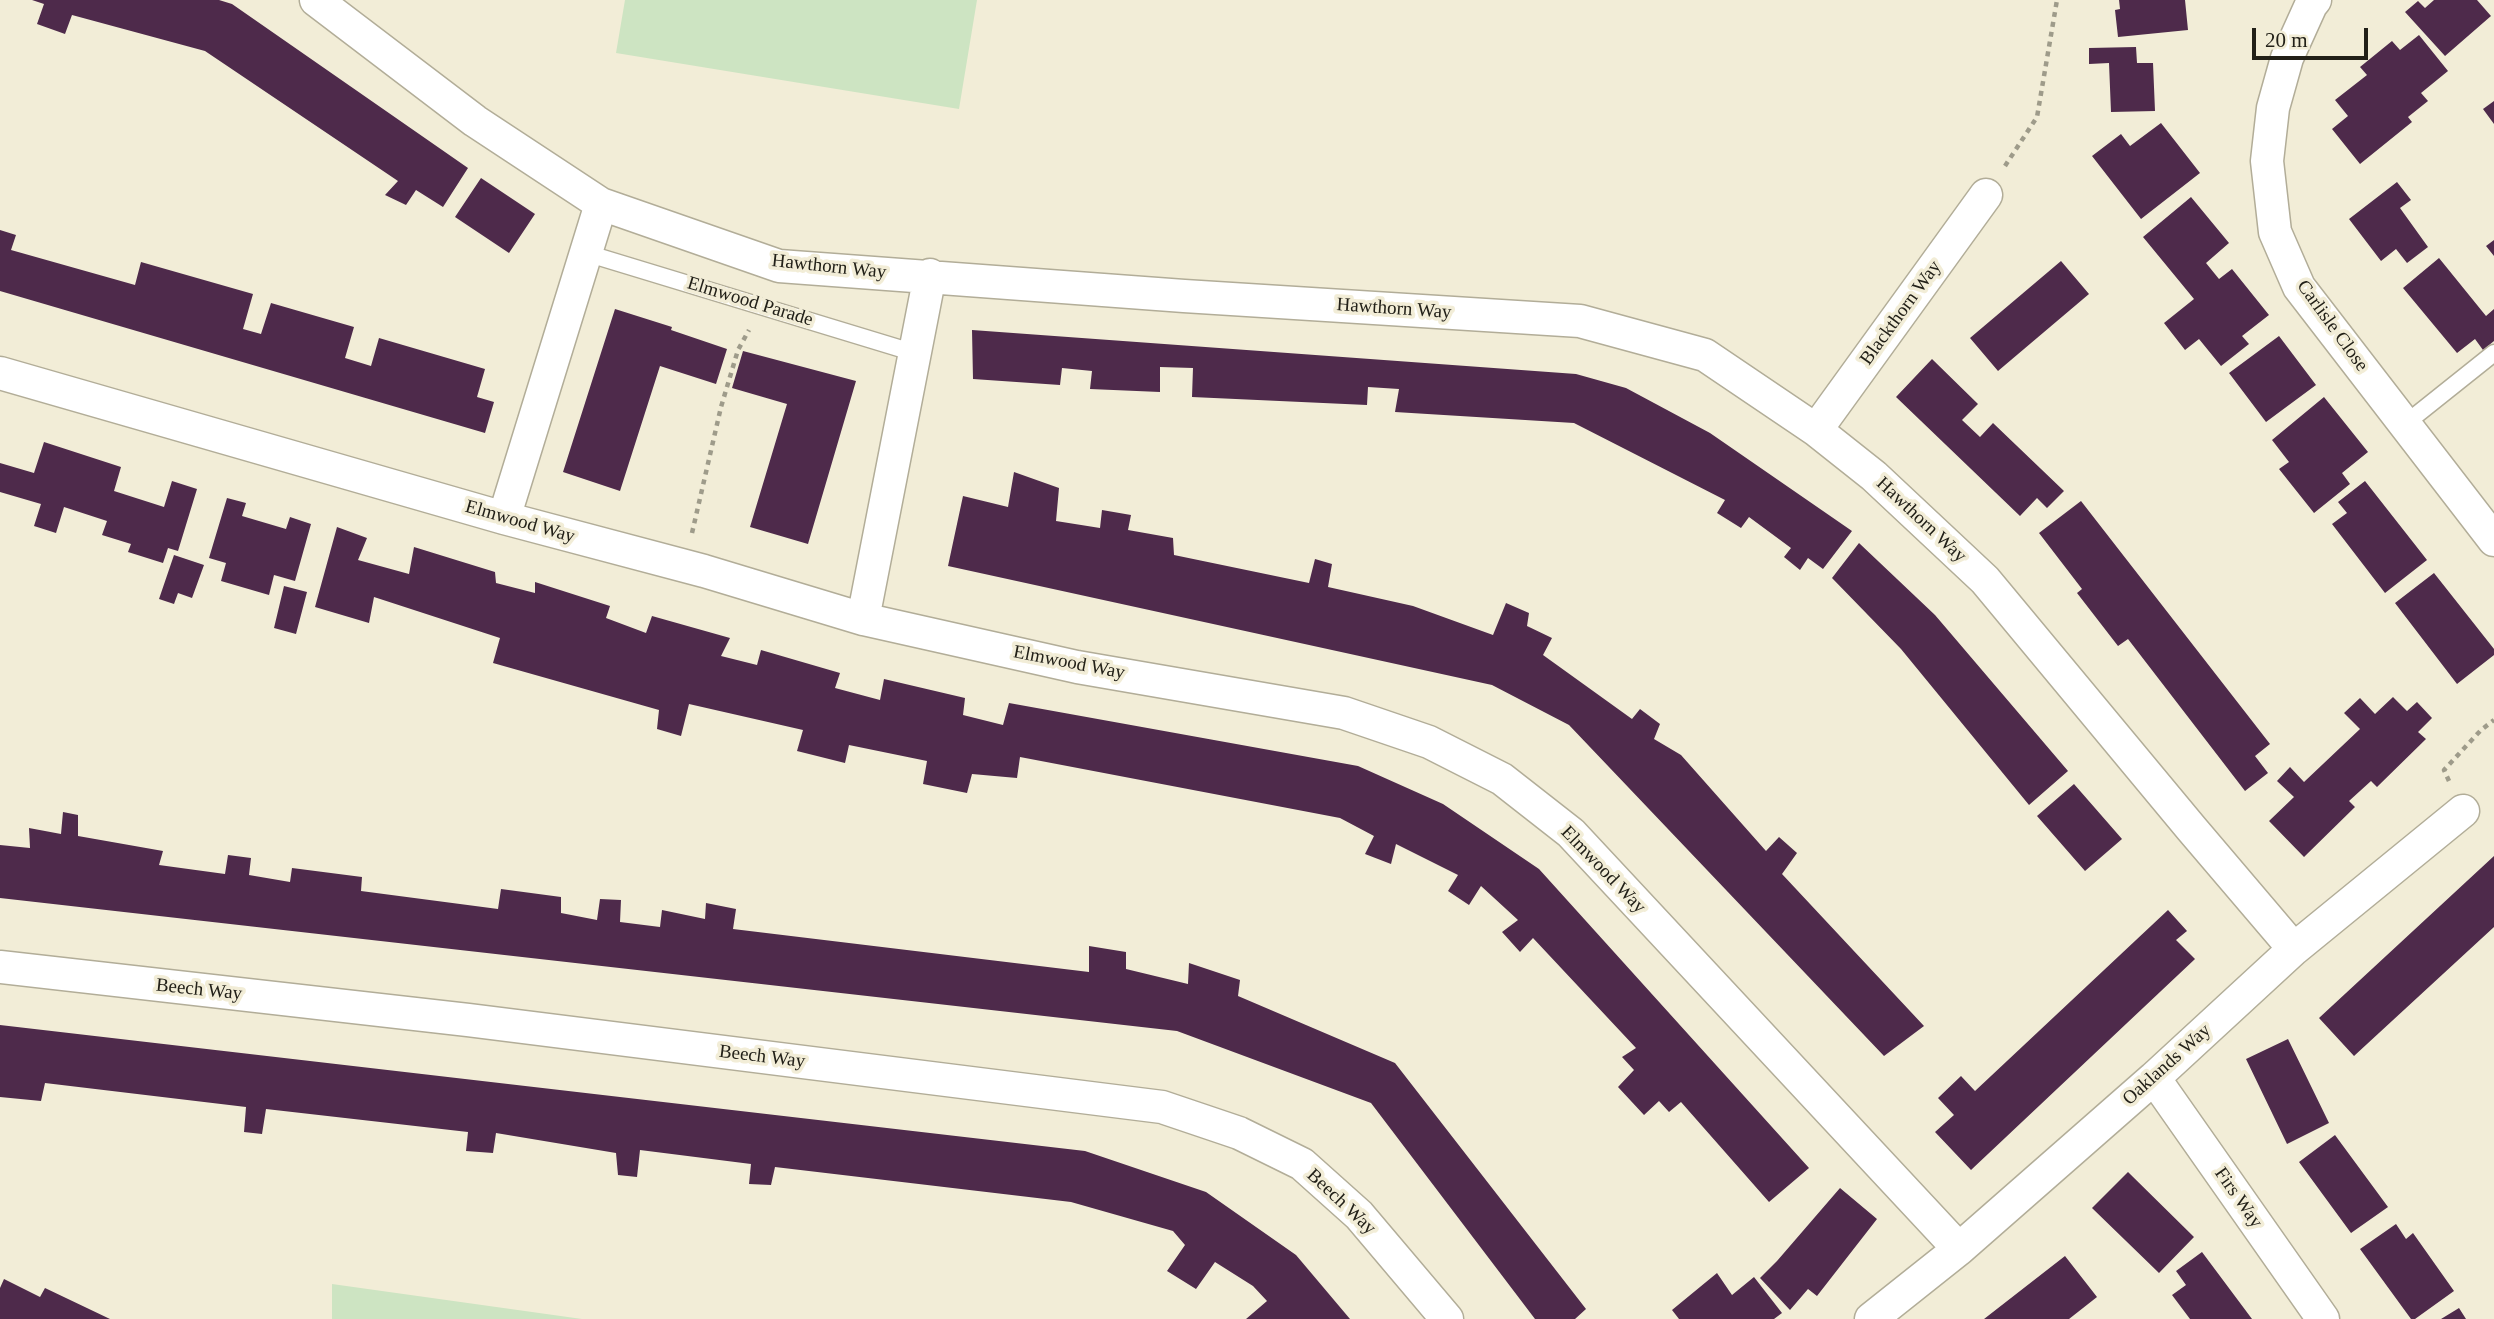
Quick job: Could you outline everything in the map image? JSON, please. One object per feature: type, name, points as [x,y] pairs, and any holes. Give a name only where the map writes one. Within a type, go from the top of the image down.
[{"type":"street","name":"Hawthorn Way","points":[[316,0],[475,121],[601,204],[779,266],[930,275],[1184,296],[1580,321],[1705,355],[1816,430],[1874,476],[1985,580],[2190,828],[2294,948]]},
{"type":"street","name":"Carlisle Close","points":[[2315,0],[2287,58],[2273,108],[2267,161],[2275,232],[2299,287],[2494,540]]},
{"type":"street","name":"Blackthorn Way","points":[[1816,430],[1986,195]]},
{"type":"street","points":[[504,518],[601,204]]},
{"type":"street","points":[[863,619],[930,275]]},
{"type":"street","name":"Elmwood Way","points":[[0,373],[504,518],[704,571],[863,619],[1077,667],[1344,713],[1429,742],[1502,779],[1571,833],[1959,1249]]},
{"type":"street","name":"Oaklands Way","points":[[1871,1319],[1959,1249],[2154,1078],[2294,948],[2463,811]]},
{"type":"street","name":"Beech Way","points":[[0,967],[468,1020],[1162,1107],[1239,1133],[1302,1164],[1359,1214],[1447,1319]]},
{"type":"street","name":"Firs Way","points":[[2154,1078],[2323,1319]]},
{"type":"lane","name":"Elmwood Parade","points":[[586,253],[915,353]]},
{"type":"lane","points":[[2405,425],[2494,353]]},
{"type":"path","points":[[1986,195],[2037,117],[2057,0]]},
{"type":"path","points":[[692,534],[721,407],[738,350],[762,306]]},
{"type":"path","points":[[2444,770],[2494,714]]},
{"type":"path","points":[[2481,730],[2494,720]]},
{"type":"green space","points":[[625,0],[977,0],[959,109],[616,53]]},
{"type":"green space","points":[[332,1284],[582,1319],[332,1319]]},
{"type":"building","points":[[32,0],[219,0],[232,4],[468,168],[443,207],[416,190],[406,205],[385,195],[398,181],[205,51],[72,15],[65,34],[37,24],[44,4]]},
{"type":"building","points":[[2119,0],[2185,0],[2188,30],[2118,37],[2115,10],[2120,9]]},
{"type":"building","points":[[2434,0],[2477,0],[2491,16],[2445,56],[2405,12],[2418,1],[2425,8]]},
{"type":"building","points":[[2419,35],[2448,71],[2421,93],[2428,101],[2408,117],[2412,122],[2360,164],[2332,129],[2348,116],[2335,100],[2367,75],[2360,67],[2392,41],[2400,50]]},
{"type":"building","points":[[2136,47],[2137,63],[2153,63],[2155,111],[2111,112],[2109,63],[2089,64],[2089,48]]},
{"type":"building","points":[[2494,101],[2494,124],[2483,109]]},
{"type":"building","points":[[2161,123],[2200,173],[2141,219],[2092,156],[2121,134],[2130,146]]},
{"type":"building","points":[[481,178],[535,214],[509,253],[455,217]]},
{"type":"building","points":[[2397,182],[2411,200],[2400,208],[2428,247],[2407,263],[2396,249],[2381,261],[2349,219]]},
{"type":"building","points":[[2191,197],[2229,243],[2206,263],[2219,279],[2232,269],[2269,315],[2242,336],[2249,344],[2221,366],[2199,339],[2185,350],[2164,323],[2194,299],[2143,237]]},
{"type":"building","points":[[0,230],[16,235],[11,250],[135,285],[141,262],[253,294],[243,329],[261,334],[271,303],[354,327],[345,358],[371,366],[379,338],[485,369],[477,397],[494,402],[485,433],[0,291]]},
{"type":"building","points":[[2494,240],[2494,256],[2486,246]]},
{"type":"building","points":[[2439,258],[2486,316],[2494,309],[2494,341],[2483,350],[2475,339],[2457,353],[2403,288]]},
{"type":"building","points":[[2061,261],[2089,294],[1998,371],[1970,338]]},
{"type":"building","points":[[615,309],[672,327],[671,330],[727,349],[716,384],[660,366],[620,491],[563,472]]},
{"type":"building","points":[[972,330],[1576,374],[1626,388],[1710,433],[1852,531],[1823,569],[1808,558],[1800,570],[1784,557],[1791,548],[1749,517],[1741,528],[1717,513],[1725,500],[1574,423],[1395,412],[1399,389],[1368,387],[1367,405],[1192,397],[1193,368],[1160,367],[1160,392],[1090,389],[1092,371],[1062,368],[1060,385],[973,379]]},
{"type":"building","points":[[2279,336],[2316,385],[2266,422],[2229,373]]},
{"type":"building","points":[[743,351],[856,381],[808,544],[750,527],[787,404],[732,388]]},
{"type":"building","points":[[1932,359],[1978,404],[1962,420],[1980,437],[1993,423],[2064,491],[2047,508],[2037,498],[2020,516],[1896,397]]},
{"type":"building","points":[[2324,397],[2368,452],[2342,473],[2350,484],[2314,513],[2279,469],[2289,462],[2272,440]]},
{"type":"building","points":[[44,442],[121,467],[114,491],[164,507],[172,481],[197,489],[178,551],[168,548],[163,563],[128,552],[131,544],[102,535],[107,521],[64,507],[56,533],[34,526],[41,504],[0,492],[0,463],[34,473]]},
{"type":"building","points":[[1014,472],[1059,488],[1056,521],[1100,528],[1102,510],[1131,515],[1128,530],[1173,538],[1174,555],[1309,583],[1315,559],[1332,564],[1328,587],[1413,606],[1493,635],[1506,603],[1529,613],[1527,626],[1552,638],[1543,655],[1632,719],[1640,709],[1660,724],[1654,739],[1681,755],[1766,851],[1779,837],[1797,853],[1782,874],[1924,1026],[1884,1056],[1569,725],[1492,685],[948,566],[963,496],[1008,507]]},
{"type":"building","points":[[2365,481],[2427,560],[2385,593],[2332,524],[2347,513],[2338,502]]},
{"type":"building","points":[[227,498],[246,503],[242,516],[286,529],[290,517],[311,524],[295,581],[274,575],[269,595],[221,581],[226,563],[209,558]]},
{"type":"building","points":[[2081,501],[2270,744],[2255,756],[2268,773],[2245,791],[2128,639],[2118,646],[2077,593],[2082,589],[2039,533]]},
{"type":"building","points":[[337,527],[367,538],[358,560],[409,574],[414,547],[495,572],[496,583],[535,593],[535,582],[610,606],[606,618],[646,633],[652,616],[730,638],[721,656],[757,665],[761,650],[840,673],[835,688],[880,700],[884,679],[965,698],[963,715],[1003,725],[1009,703],[1358,766],[1443,804],[1539,869],[1809,1168],[1769,1202],[1681,1102],[1669,1112],[1659,1101],[1644,1115],[1618,1087],[1634,1070],[1622,1057],[1636,1048],[1533,938],[1520,952],[1502,932],[1518,920],[1481,886],[1469,905],[1448,891],[1458,875],[1396,844],[1391,864],[1365,854],[1374,836],[1340,818],[1020,757],[1017,778],[972,774],[967,793],[923,784],[927,761],[849,745],[845,763],[797,751],[803,730],[689,704],[681,736],[657,729],[659,710],[493,663],[500,638],[374,597],[369,623],[315,607]]},
{"type":"building","points":[[1859,543],[1935,615],[2068,771],[2029,805],[1901,649],[1832,578]]},
{"type":"building","points":[[174,555],[204,565],[192,598],[178,593],[174,604],[159,599]]},
{"type":"building","points":[[2434,573],[2494,649],[2494,655],[2457,684],[2395,603]]},
{"type":"building","points":[[284,586],[307,592],[296,634],[274,628]]},
{"type":"building","points":[[2393,697],[2407,711],[2417,702],[2432,718],[2418,732],[2426,739],[2377,787],[2371,781],[2349,801],[2355,807],[2304,857],[2269,821],[2294,797],[2277,781],[2290,767],[2304,782],[2360,729],[2344,713],[2360,698],[2375,714]]},
{"type":"building","points":[[2074,784],[2122,839],[2085,871],[2037,816]]},
{"type":"building","points":[[63,812],[78,815],[78,836],[163,851],[159,865],[225,874],[228,855],[251,858],[249,875],[290,882],[292,868],[362,877],[361,891],[498,909],[501,889],[561,897],[561,913],[597,920],[600,899],[621,900],[620,922],[660,927],[662,910],[705,919],[706,903],[736,909],[733,929],[1089,972],[1089,946],[1126,952],[1126,969],[1188,984],[1189,963],[1240,980],[1238,996],[1395,1063],[1586,1309],[1575,1319],[1535,1319],[1371,1103],[1177,1031],[0,898],[0,845],[30,848],[29,828],[61,834]]},
{"type":"building","points":[[2494,856],[2494,927],[2354,1056],[2319,1018]]},
{"type":"building","points":[[2168,910],[2187,931],[2176,940],[2195,959],[1971,1170],[1935,1132],[1954,1115],[1938,1098],[1961,1076],[1975,1091]]},
{"type":"building","points":[[0,1025],[1085,1151],[1206,1192],[1296,1255],[1350,1319],[1246,1319],[1267,1301],[1253,1286],[1215,1262],[1196,1289],[1167,1271],[1185,1245],[1173,1231],[1071,1202],[775,1167],[771,1185],[749,1184],[751,1164],[640,1150],[637,1177],[618,1175],[616,1153],[496,1133],[493,1153],[466,1151],[468,1132],[266,1109],[262,1134],[244,1132],[246,1107],[45,1083],[41,1101],[0,1097]]},
{"type":"building","points":[[2288,1039],[2329,1123],[2287,1144],[2246,1059]]},
{"type":"building","points":[[2335,1135],[2388,1207],[2351,1233],[2299,1162]]},
{"type":"building","points":[[2128,1172],[2194,1237],[2159,1273],[2092,1208]]},
{"type":"building","points":[[1840,1188],[1877,1219],[1817,1296],[1808,1289],[1790,1310],[1760,1278]]},
{"type":"building","points":[[2396,1224],[2406,1239],[2413,1233],[2454,1291],[2415,1319],[2411,1319],[2360,1249]]},
{"type":"building","points":[[2202,1252],[2252,1319],[2190,1319],[2172,1295],[2186,1285],[2176,1271]]},
{"type":"building","points":[[2065,1256],[2097,1297],[2069,1319],[1984,1319]]},
{"type":"building","points":[[1717,1273],[1732,1295],[1754,1277],[1782,1313],[1774,1319],[1679,1319],[1672,1310]]},
{"type":"building","points":[[4,1279],[40,1297],[45,1288],[110,1319],[0,1319],[0,1288]]},
{"type":"building","points":[[2459,1308],[2466,1319],[2441,1319]]}]
